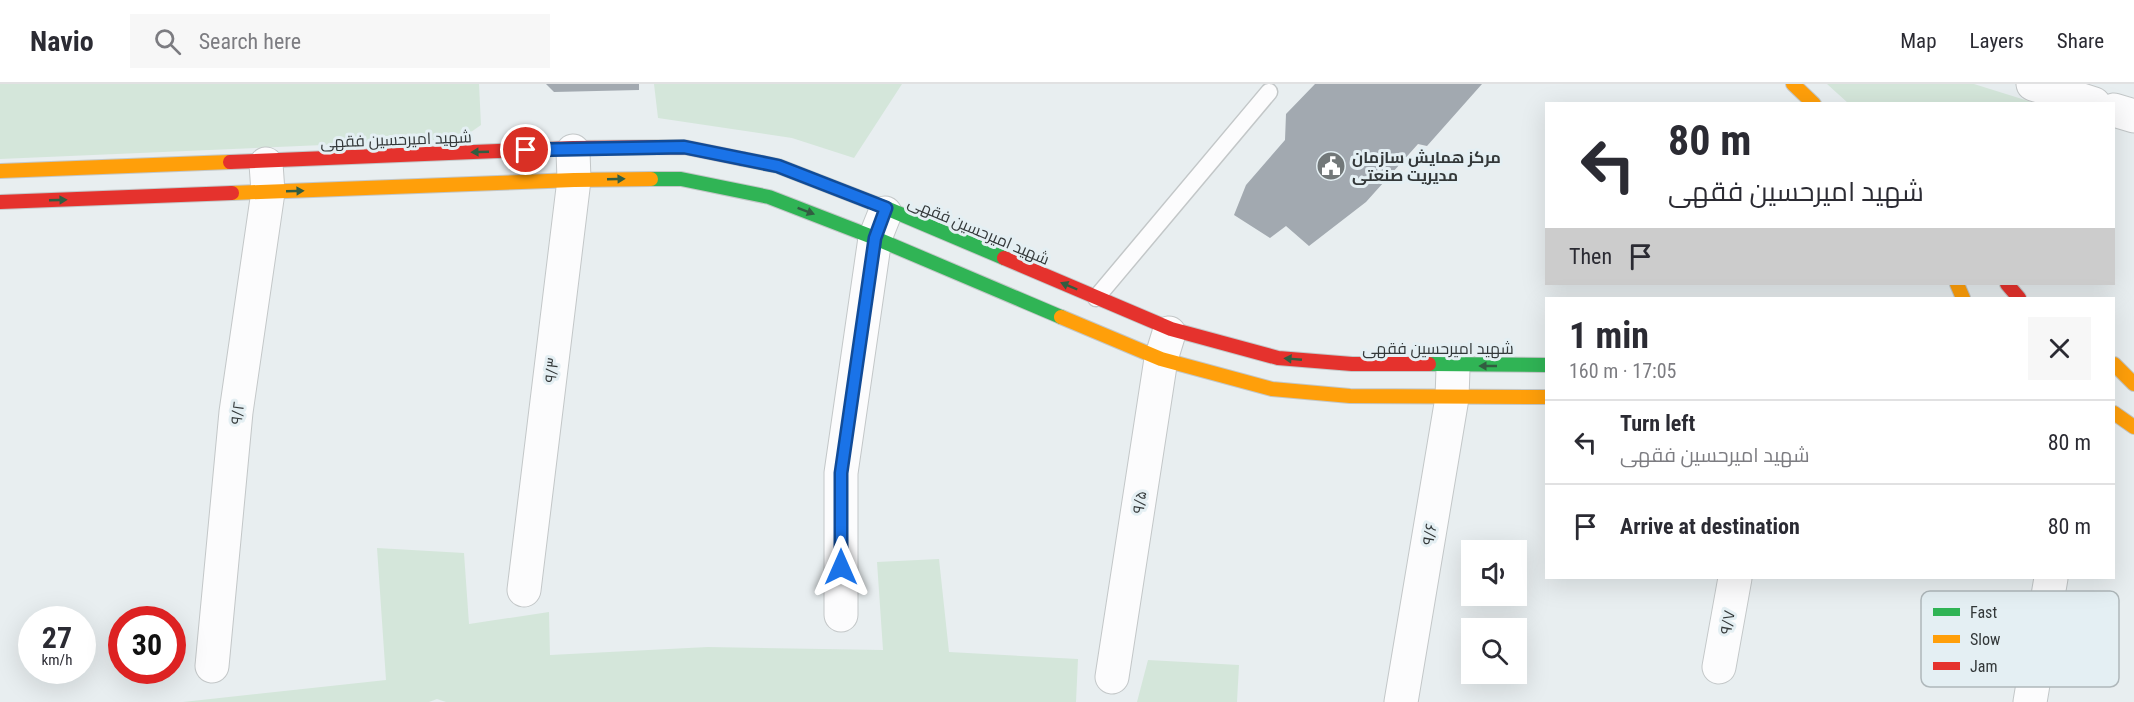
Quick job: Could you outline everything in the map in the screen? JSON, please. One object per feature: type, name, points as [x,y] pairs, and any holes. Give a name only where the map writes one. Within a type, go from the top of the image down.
[{"type":"street","points":[[1793,84],[1812,102]]},
{"type":"street","points":[[2033,84],[2089,102]]},
{"type":"street","points":[[2115,110],[2134,116]]},
{"type":"street","name":"شهید امیرحسین فقهی","points":[[0,202],[267,176],[573,164],[684,147],[778,166],[881,223],[1272,389],[1350,396],[1545,398]]},
{"type":"street","name":"شهید امیرحسین فقهی","points":[[0,171],[267,176],[573,164],[681,179],[881,223],[1096,298],[1166,344],[1278,358],[1352,364],[1545,365]]},
{"type":"street","name":"۹/۳","points":[[524,590],[573,164]]},
{"type":"street","name":"۹/۲","points":[[212,666],[237,412],[267,176]]},
{"type":"street","points":[[841,615],[841,473],[881,223]]},
{"type":"street","points":[[2008,285],[2018,297]]},
{"type":"street","name":"۹/۵","points":[[1112,677],[1166,344]]},
{"type":"street","points":[[2115,365],[2134,384]]},
{"type":"street","name":"۹/۶","points":[[1401,702],[1452,398],[1453,366]]},
{"type":"street","points":[[2115,414],[2134,428]]},
{"type":"street","name":"۹/۷","points":[[1719,667],[1735,579]]},
{"type":"street","points":[[2030,702],[2032,687]]},
{"type":"lane","points":[[1096,298],[1269,92]]},
{"type":"green space","points":[[0,84],[479,84],[481,125],[461,139],[0,159]]},
{"type":"green space","points":[[654,84],[902,84],[854,158],[792,138],[658,118]]},
{"type":"green space","points":[[1827,84],[1974,84],[2032,102],[1847,102]]},
{"type":"green space","points":[[377,548],[464,553],[469,624],[549,612],[550,655],[708,647],[883,650],[877,562],[939,559],[949,652],[1078,659],[1076,702],[446,702],[437,699],[429,702],[183,702],[386,680]]},
{"type":"green space","points":[[1148,660],[1239,665],[1237,702],[1137,702]]},
{"type":"building","points":[[546,84],[639,84],[639,90],[554,92]]},
{"type":"building","name":"مرکز همایش سازمان مدیریت صنعتی","points":[[1315,84],[1482,84],[1427,146],[1418,144],[1366,202],[1309,246],[1286,226],[1270,238],[1234,215],[1246,185],[1285,140],[1286,114]]},
{"type":"traffic: fast","points":[[743,159],[778,166],[886,208],[1004,258]]},
{"type":"traffic: fast","points":[[651,179],[681,179],[769,197],[875,238],[1061,317]]},
{"type":"traffic: fast","points":[[1429,364],[1545,365]]},
{"type":"traffic: slow","points":[[1793,84],[1812,102]]},
{"type":"traffic: slow","points":[[0,171],[230,162]]},
{"type":"traffic: slow","points":[[232,193],[651,179]]},
{"type":"traffic: slow","points":[[1957,285],[1963,297]]},
{"type":"traffic: slow","points":[[1061,317],[1161,359],[1272,389],[1350,396],[1545,397]]},
{"type":"traffic: slow","points":[[2115,365],[2134,384]]},
{"type":"traffic: slow","points":[[2115,414],[2134,427]]},
{"type":"traffic: jam","points":[[230,162],[573,148],[684,147],[743,159]]},
{"type":"traffic: jam","points":[[0,202],[232,193]]},
{"type":"traffic: jam","points":[[1004,258],[1171,329],[1278,358],[1352,364],[1429,364]]},
{"type":"traffic: jam","points":[[2008,285],[2018,297]]},
{"type":"place","name":"مرکز همایش سازمان مدیریت صنعتی","points":[[1331,166]]},
{"type":"route","points":[[526,150],[684,147],[778,166],[886,208],[875,238],[841,473],[841,567]]}]
